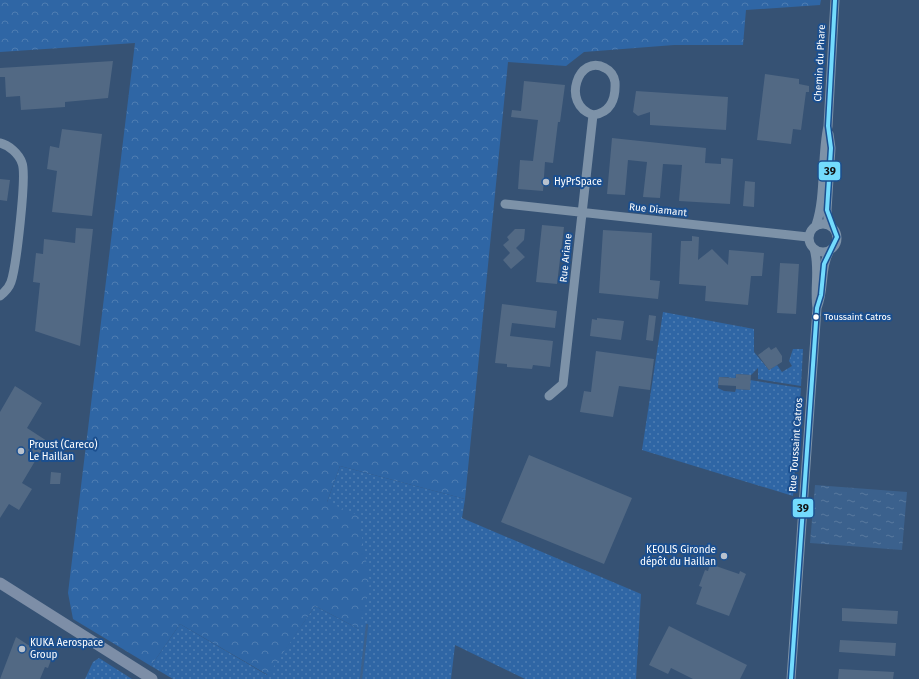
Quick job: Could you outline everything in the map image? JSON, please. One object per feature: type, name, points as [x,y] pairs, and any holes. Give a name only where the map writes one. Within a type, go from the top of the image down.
[{"type":"main road","points":[[0,583],[152,679]]},
{"type":"street","name":"Chemin du Phare","points":[[816,225],[820,210],[824,146],[828,126],[835,0]]},
{"type":"street","points":[[596,65],[607,69],[612,73],[615,86],[613,102],[609,108],[602,114],[593,116],[585,113],[577,103],[577,82],[580,74],[585,68],[596,65]]},
{"type":"street","name":"Rue Ariane","points":[[549,396],[563,384],[593,116]]},
{"type":"street","name":"Chemin du Phare","points":[[828,126],[831,148],[827,210],[828,219],[832,227]]},
{"type":"street","points":[[0,143],[12,149],[18,156],[24,171],[14,272],[7,290],[0,296]]},
{"type":"street","name":"Rue Diamant","points":[[505,204],[808,237]]},
{"type":"street","points":[[824,224],[832,227],[837,239],[834,247],[830,250],[822,252],[814,249],[810,244],[808,237],[809,232],[816,225],[824,224]]},
{"type":"street","name":"Rue Toussaint Catros","points":[[814,249],[817,263],[815,295],[818,308]]},
{"type":"street","name":"Rue Toussaint Catros","points":[[791,679],[818,308],[822,297],[824,264],[830,250]]},
{"type":"green space","points":[[0,0],[821,0],[820,5],[746,10],[743,45],[674,45],[584,52],[566,66],[508,62],[465,499],[340,466],[327,502],[358,515],[370,583],[359,629],[315,606],[268,675],[180,624],[151,666],[73,619],[68,593],[135,43],[0,52]]},
{"type":"green space","points":[[663,312],[754,329],[754,352],[769,370],[777,365],[782,372],[792,366],[789,361],[793,349],[803,349],[801,386],[758,379],[758,368],[751,375],[736,374],[735,381],[728,377],[719,377],[718,388],[724,391],[735,392],[736,389],[750,390],[750,380],[801,388],[793,496],[642,450]]},
{"type":"green space","points":[[340,466],[465,499],[462,518],[641,594],[636,679],[525,679],[455,645],[451,679],[173,679],[151,666],[180,624],[267,675],[315,606],[359,629],[327,502]]},
{"type":"green space","points":[[99,658],[132,679],[85,679],[93,662]]},
{"type":"water","points":[[815,485],[907,492],[902,550],[810,543]]},
{"type":"building","points":[[113,61],[108,98],[65,102],[65,107],[21,110],[20,96],[6,97],[5,77],[0,77],[0,68]]},
{"type":"building","points":[[765,74],[799,79],[799,84],[809,86],[809,92],[806,92],[801,130],[793,129],[791,144],[757,140]]},
{"type":"building","points":[[524,81],[565,85],[560,122],[558,122],[553,163],[545,162],[543,191],[518,189],[520,160],[533,161],[538,120],[511,117],[512,110],[521,111]]},
{"type":"building","points":[[636,91],[728,97],[726,130],[650,125],[650,112],[638,116],[633,112]]},
{"type":"building","points":[[62,129],[102,134],[92,216],[52,212],[57,171],[47,169],[50,146],[59,148]]},
{"type":"building","points":[[612,138],[706,148],[705,163],[721,164],[721,158],[733,159],[730,204],[679,201],[682,165],[663,164],[660,198],[643,197],[647,162],[628,160],[625,195],[607,194]]},
{"type":"building","points":[[0,179],[10,180],[7,201],[0,200]]},
{"type":"building","points":[[745,181],[755,182],[754,207],[743,206]]},
{"type":"building","points":[[542,225],[564,227],[557,284],[536,282]]},
{"type":"building","points":[[76,228],[93,229],[80,346],[35,331],[40,283],[33,282],[36,253],[43,254],[44,239],[75,243]]},
{"type":"building","points":[[515,229],[525,229],[524,240],[516,248],[525,257],[511,269],[503,260],[510,253],[503,245],[509,240],[507,237]]},
{"type":"building","points":[[603,230],[652,233],[650,280],[660,281],[658,299],[599,293]]},
{"type":"building","points":[[692,236],[699,237],[698,260],[712,249],[728,265],[729,250],[764,253],[762,276],[751,276],[748,305],[705,301],[706,286],[679,284],[681,241],[692,241]]},
{"type":"building","points":[[780,263],[799,264],[796,314],[777,313]]},
{"type":"building","points":[[502,304],[557,311],[555,328],[512,323],[510,336],[553,341],[550,367],[533,365],[532,369],[507,367],[507,364],[495,363]]},
{"type":"building","points":[[649,315],[656,316],[653,341],[646,340]]},
{"type":"building","points":[[597,318],[624,321],[621,340],[590,336],[592,319],[597,320]]},
{"type":"building","points":[[769,347],[771,350],[776,347],[782,356],[782,362],[769,370],[758,355]]},
{"type":"building","points":[[596,351],[654,359],[650,390],[619,386],[613,417],[580,412],[584,391],[591,392]]},
{"type":"building","points":[[736,374],[751,375],[750,390],[736,389],[736,386],[718,385],[719,377],[736,378]]},
{"type":"building","name":"Proust (Careco) Le Haillan","points":[[15,386],[42,403],[27,428],[47,441],[22,483],[32,489],[19,510],[9,504],[0,518],[0,412]]},
{"type":"building","points":[[529,455],[632,498],[604,564],[501,522]]},
{"type":"building","points":[[51,472],[61,473],[60,484],[50,484]]},
{"type":"building","points":[[710,564],[739,574],[740,571],[746,574],[729,616],[696,604],[702,587],[699,586],[705,570],[708,571]]},
{"type":"building","points":[[842,608],[898,611],[897,624],[842,621]]},
{"type":"building","points":[[669,626],[747,665],[740,679],[693,679],[671,668],[668,674],[649,665]]},
{"type":"building","name":"KUKA Aerospace Group","points":[[16,637],[51,660],[48,668],[45,667],[40,679],[0,679]]},
{"type":"building","points":[[840,640],[896,643],[895,656],[839,652]]},
{"type":"building","points":[[839,669],[894,672],[893,679],[838,679]]},
{"type":"waterway","points":[[361,679],[367,625]]},
{"type":"transit line","name":"39","points":[[791,679],[817,308],[821,295],[824,264],[837,237],[827,210],[831,148],[828,126],[835,0]]},
{"type":"place","name":"HyPrSpace","points":[[546,182]]},
{"type":"place","name":"Toussaint Catros","points":[[816,317]]},
{"type":"place","name":"Proust (Careco) Le Haillan","points":[[21,451]]},
{"type":"place","name":"KEOLIS Gironde dépôt du Haillan","points":[[724,556]]},
{"type":"place","name":"KUKA Aerospace Group","points":[[22,649]]}]
